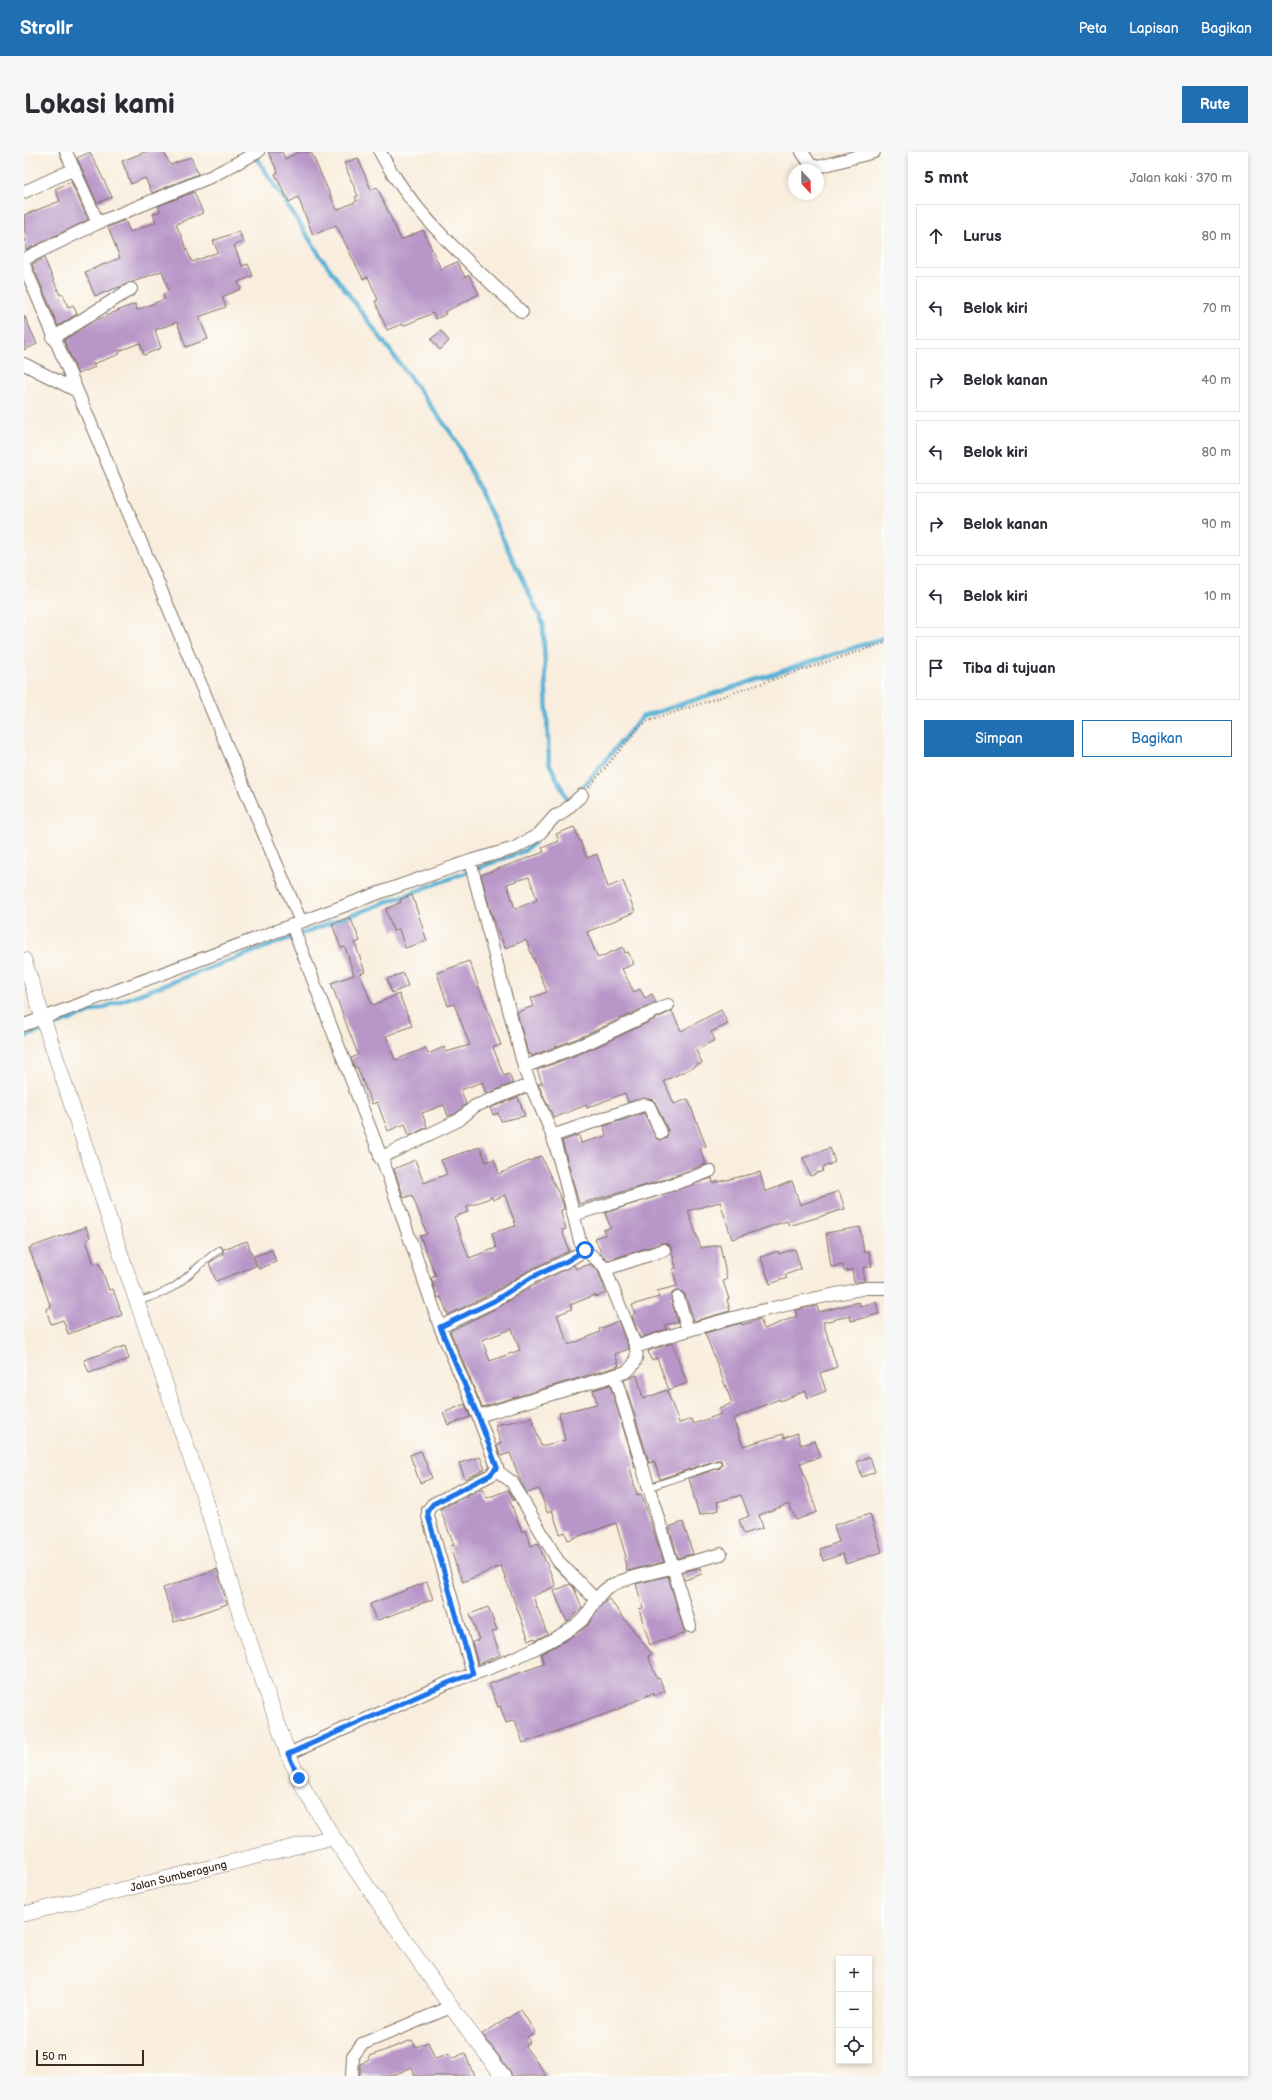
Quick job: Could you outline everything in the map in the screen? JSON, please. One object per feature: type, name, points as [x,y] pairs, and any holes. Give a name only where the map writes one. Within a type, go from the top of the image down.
[{"type":"street","points":[[66,152],[98,223]]},
{"type":"street","points":[[24,259],[98,223],[210,177],[258,152]]},
{"type":"street","points":[[380,152],[408,197],[456,251],[522,312]]},
{"type":"street","points":[[802,152],[810,164],[818,167],[874,152]]},
{"type":"street","points":[[24,192],[74,170]]},
{"type":"street","points":[[24,265],[297,929],[380,1158],[388,1175],[440,1327],[478,1416],[496,1464],[496,1470]]},
{"type":"street","points":[[53,338],[131,289]]},
{"type":"street","points":[[24,364],[77,391]]},
{"type":"street","points":[[24,1025],[297,929],[470,863],[515,848],[528,842],[539,834],[555,816],[561,814],[582,795]]},
{"type":"street","points":[[470,863],[475,877],[529,1085],[552,1136],[564,1172],[580,1241],[585,1250],[602,1262],[606,1269],[636,1347],[637,1354],[632,1367],[626,1372],[478,1416]]},
{"type":"street","points":[[24,960],[137,1302],[188,1447],[238,1608],[288,1754],[305,1790],[333,1837],[451,2007],[503,2076]]},
{"type":"street","points":[[524,1067],[589,1042],[668,1005]]},
{"type":"street","points":[[380,1158],[459,1120],[475,1106],[529,1085]]},
{"type":"street","points":[[552,1136],[643,1105],[649,1106],[653,1111],[661,1133]]},
{"type":"street","points":[[574,1215],[627,1198],[662,1190],[710,1171]]},
{"type":"street","points":[[440,1327],[494,1301],[528,1279],[567,1261],[585,1250]]},
{"type":"street","points":[[606,1269],[664,1250]]},
{"type":"street","points":[[636,1347],[688,1330],[842,1293],[866,1288],[884,1288]]},
{"type":"street","points":[[678,1298],[688,1330]]},
{"type":"street","points":[[615,1376],[650,1487],[690,1626]]},
{"type":"street","points":[[473,1674],[428,1516],[428,1510],[433,1504],[490,1475],[496,1470]]},
{"type":"street","points":[[496,1470],[512,1482],[558,1561],[595,1599]]},
{"type":"street","points":[[288,1754],[450,1682],[473,1674],[554,1639],[583,1619],[595,1599],[607,1588],[619,1582],[721,1554]]},
{"type":"street","name":"Jalan Sumberagung","points":[[24,1914],[333,1837]]},
{"type":"street","points":[[352,2076],[353,2056],[362,2044],[451,2007]]},
{"type":"lane","points":[[137,1302],[160,1295],[173,1287],[204,1259],[219,1250]]},
{"type":"lane","points":[[650,1487],[718,1464]]},
{"type":"path","points":[[582,795],[640,726],[648,721],[884,643]]},
{"type":"building","points":[[90,152],[112,197],[97,203],[77,158]]},
{"type":"building","points":[[145,152],[164,152],[170,165],[191,157],[198,174],[152,193],[145,178],[131,184],[122,161]]},
{"type":"building","points":[[268,152],[282,152],[285,159],[299,152],[311,152],[337,210],[357,201],[355,197],[358,196],[344,163],[358,158],[371,190],[377,187],[401,240],[423,230],[441,269],[457,262],[465,277],[469,275],[479,294],[445,312],[446,314],[436,319],[433,313],[403,326],[402,324],[387,330],[375,301],[378,300],[368,277],[363,279],[336,225],[313,235],[298,197],[289,202],[275,174],[278,172]]},
{"type":"building","points":[[71,182],[88,220],[26,250],[24,215],[60,201],[55,189]]},
{"type":"building","points":[[194,192],[203,213],[176,224],[192,262],[218,252],[213,241],[239,231],[243,242],[234,245],[242,266],[248,264],[253,276],[238,282],[241,289],[222,297],[226,307],[199,317],[208,339],[186,347],[177,322],[155,330],[161,348],[144,355],[140,343],[119,351],[120,354],[93,364],[95,367],[78,374],[64,340],[92,322],[124,308],[135,304],[137,310],[165,299],[163,294],[169,291],[162,271],[95,296],[85,272],[120,258],[108,227],[125,220],[130,232],[156,222],[153,214],[160,211],[158,206]]},
{"type":"building","points":[[44,258],[60,295],[63,294],[68,307],[73,305],[77,314],[58,326],[32,264]]},
{"type":"building","points":[[24,315],[37,344],[24,350]]},
{"type":"building","points":[[441,331],[449,341],[440,350],[431,339]]},
{"type":"building","points":[[574,827],[587,858],[597,854],[608,887],[623,881],[635,912],[587,932],[598,958],[623,947],[625,953],[628,952],[634,964],[622,969],[634,992],[640,989],[645,998],[652,994],[656,1002],[586,1035],[532,1056],[530,1053],[528,1054],[517,1012],[534,1006],[531,998],[547,992],[526,940],[505,948],[492,915],[481,875],[544,852],[542,848],[559,841],[556,834]],"holes":[[[529,877],[537,900],[515,909],[507,884]]]},
{"type":"building","points":[[412,895],[427,941],[405,948],[399,929],[393,931],[386,909],[401,902],[400,899]]},
{"type":"building","points":[[350,917],[360,941],[355,943],[365,972],[360,974],[371,1002],[373,1005],[399,994],[412,1026],[386,1036],[395,1060],[426,1048],[428,1054],[444,1047],[446,1052],[470,1045],[454,1004],[448,1006],[437,973],[469,961],[501,1045],[493,1047],[504,1076],[509,1074],[513,1083],[486,1094],[482,1082],[461,1090],[466,1104],[455,1114],[448,1116],[444,1105],[422,1113],[427,1127],[409,1136],[405,1124],[388,1131],[377,1102],[372,1104],[357,1067],[355,1068],[351,1058],[358,1055],[331,983],[354,975],[345,947],[341,948],[332,924]]},
{"type":"building","points":[[403,973],[408,986],[392,993],[387,979]]},
{"type":"building","points":[[721,1010],[728,1024],[711,1032],[715,1040],[696,1050],[702,1063],[664,1081],[674,1104],[688,1099],[706,1146],[700,1149],[706,1164],[657,1182],[579,1204],[562,1141],[579,1135],[581,1143],[606,1136],[604,1126],[644,1113],[657,1139],[661,1140],[667,1138],[668,1130],[654,1100],[644,1098],[628,1102],[625,1093],[587,1108],[586,1105],[554,1118],[538,1084],[542,1083],[537,1070],[592,1049],[672,1011],[681,1031]]},
{"type":"building","points":[[518,1097],[525,1116],[501,1121],[498,1113],[493,1115],[490,1108]]},
{"type":"building","points":[[480,1147],[486,1162],[494,1159],[499,1174],[541,1156],[563,1203],[564,1209],[561,1210],[561,1213],[566,1229],[562,1230],[569,1251],[528,1271],[490,1294],[448,1315],[441,1297],[438,1298],[431,1278],[436,1276],[420,1236],[427,1234],[412,1195],[404,1198],[394,1169],[415,1160],[424,1183],[447,1174],[441,1160]],"holes":[[[505,1195],[516,1226],[492,1233],[496,1248],[469,1258],[454,1217],[468,1212],[467,1207],[492,1197],[493,1200]]]},
{"type":"building","points":[[830,1148],[835,1162],[822,1168],[823,1171],[810,1176],[803,1158]]},
{"type":"building","points":[[760,1172],[765,1192],[792,1181],[800,1205],[839,1191],[845,1209],[789,1226],[787,1221],[732,1239],[720,1202],[688,1211],[701,1248],[720,1245],[727,1279],[723,1281],[729,1299],[727,1299],[730,1311],[694,1321],[685,1295],[683,1292],[676,1291],[672,1293],[671,1300],[678,1322],[665,1325],[667,1329],[640,1338],[632,1316],[635,1314],[632,1305],[659,1297],[657,1291],[677,1286],[673,1269],[676,1268],[671,1248],[669,1244],[662,1243],[609,1260],[602,1255],[595,1238],[606,1234],[604,1230],[611,1228],[605,1213],[712,1178],[713,1183]]},
{"type":"building","points":[[86,1227],[90,1238],[86,1240],[94,1264],[99,1262],[109,1290],[113,1289],[122,1315],[68,1334],[63,1320],[51,1324],[46,1309],[51,1307],[29,1248]]},
{"type":"building","points":[[860,1227],[864,1252],[869,1251],[872,1266],[863,1268],[864,1281],[854,1282],[852,1270],[844,1271],[843,1265],[831,1267],[826,1233]]},
{"type":"building","points":[[247,1241],[256,1266],[216,1281],[209,1263],[223,1254],[223,1249]]},
{"type":"building","points":[[795,1249],[801,1269],[785,1275],[787,1278],[770,1284],[761,1257],[778,1251],[779,1254]]},
{"type":"building","points":[[272,1250],[276,1262],[259,1269],[254,1256]]},
{"type":"building","points":[[590,1264],[598,1271],[606,1293],[596,1297],[595,1295],[570,1305],[572,1309],[557,1315],[569,1345],[600,1332],[599,1329],[618,1321],[629,1349],[615,1354],[619,1366],[482,1407],[450,1331],[497,1308],[536,1284],[574,1265],[576,1269]],"holes":[[[512,1329],[520,1350],[490,1361],[482,1340]]]},
{"type":"building","points":[[859,1302],[860,1306],[876,1302],[879,1314],[851,1321],[850,1316],[823,1322],[837,1367],[820,1373],[826,1391],[808,1398],[806,1391],[780,1401],[779,1399],[733,1419],[743,1446],[783,1434],[784,1438],[797,1433],[801,1445],[815,1441],[821,1457],[800,1463],[817,1512],[796,1520],[789,1504],[759,1515],[763,1528],[744,1534],[739,1520],[749,1516],[741,1495],[717,1502],[719,1510],[699,1515],[689,1478],[720,1468],[722,1464],[721,1460],[660,1479],[654,1461],[649,1463],[624,1380],[637,1375],[643,1399],[667,1390],[679,1423],[692,1419],[694,1424],[721,1414],[719,1409],[732,1403],[705,1333],[741,1323],[742,1325],[760,1319],[764,1329],[797,1316],[795,1310],[817,1306],[819,1312]]},
{"type":"building","points":[[672,1343],[687,1383],[669,1390],[657,1358],[651,1360],[648,1351]]},
{"type":"building","points":[[125,1346],[129,1359],[89,1373],[84,1360]]},
{"type":"building","points":[[610,1385],[635,1467],[630,1468],[637,1495],[641,1494],[664,1562],[627,1571],[624,1558],[626,1557],[616,1523],[568,1540],[565,1532],[560,1534],[552,1510],[547,1512],[539,1489],[527,1493],[520,1480],[510,1453],[501,1456],[497,1445],[501,1443],[495,1425],[532,1418],[541,1446],[565,1440],[559,1413],[597,1404],[593,1390]]},
{"type":"building","points":[[465,1404],[470,1417],[448,1425],[443,1413]]},
{"type":"building","points":[[421,1451],[432,1478],[420,1483],[410,1455]]},
{"type":"building","points":[[480,1457],[485,1469],[465,1479],[459,1463]]},
{"type":"building","points":[[870,1457],[875,1472],[862,1477],[857,1461]]},
{"type":"building","points":[[483,1488],[487,1498],[508,1490],[514,1500],[510,1501],[522,1532],[525,1530],[531,1546],[538,1543],[556,1586],[533,1596],[547,1634],[536,1640],[535,1638],[529,1640],[501,1566],[463,1582],[457,1569],[450,1546],[454,1545],[440,1509]]},
{"type":"building","points":[[870,1514],[882,1552],[846,1564],[843,1554],[823,1561],[820,1549],[839,1542],[834,1525]]},
{"type":"building","points":[[683,1522],[693,1554],[678,1558],[669,1527]]},
{"type":"building","points":[[700,1568],[702,1574],[685,1580],[682,1572]]},
{"type":"building","points":[[217,1569],[227,1604],[174,1622],[163,1588]]},
{"type":"building","points":[[668,1576],[685,1633],[650,1645],[639,1609],[643,1608],[636,1584]]},
{"type":"building","points":[[427,1582],[433,1599],[376,1621],[370,1604]]},
{"type":"building","points":[[570,1584],[574,1588],[582,1608],[567,1622],[554,1591]]},
{"type":"building","points":[[609,1599],[652,1654],[648,1656],[657,1679],[659,1678],[665,1691],[654,1696],[653,1693],[614,1711],[523,1743],[515,1720],[506,1723],[500,1706],[498,1707],[489,1684],[544,1664],[541,1654],[565,1641],[587,1626],[602,1604]]},
{"type":"building","points":[[488,1607],[497,1630],[492,1632],[500,1655],[478,1664],[472,1642],[479,1640],[470,1614]]},
{"type":"building","points":[[521,2010],[535,2032],[527,2037],[530,2042],[525,2046],[547,2076],[512,2076],[510,2071],[482,2034]]},
{"type":"building","points":[[412,2040],[416,2047],[428,2042],[435,2059],[449,2054],[451,2059],[465,2053],[474,2076],[415,2076],[412,2067],[392,2076],[360,2076],[360,2064],[370,2060],[368,2057]]},
{"type":"waterway","points":[[255,155],[321,257],[456,440],[543,623],[549,763],[569,803]]},
{"type":"waterway","points":[[577,794],[642,717],[884,638]]},
{"type":"waterway","points":[[24,1037],[524,851],[534,843]]},
{"type":"route","points":[[299,1778],[288,1754],[450,1682],[473,1674],[428,1516],[428,1510],[433,1504],[490,1475],[496,1470],[497,1467],[478,1416],[440,1327],[494,1301],[524,1281],[567,1261],[585,1250]]}]
